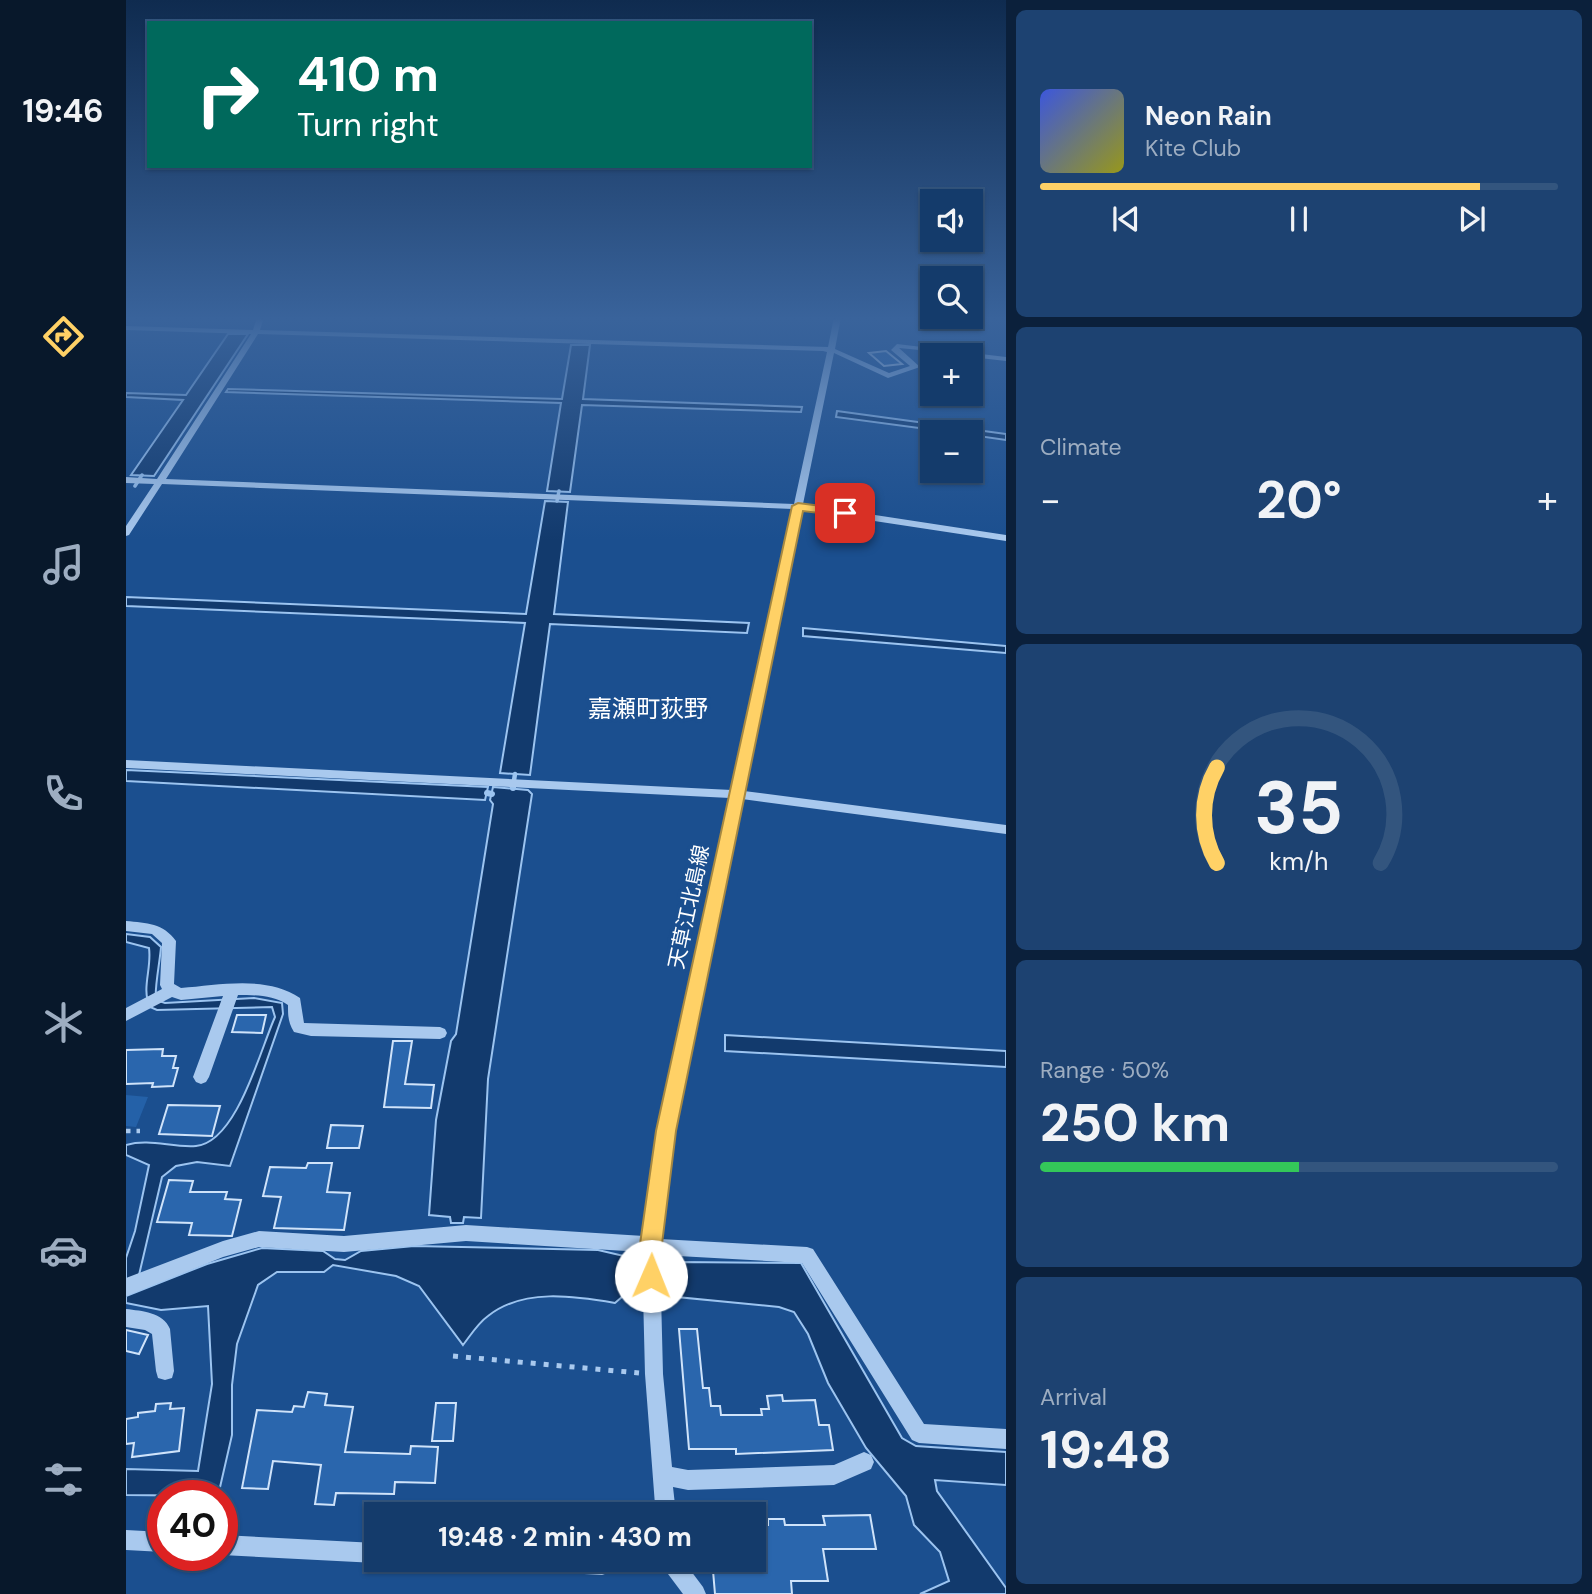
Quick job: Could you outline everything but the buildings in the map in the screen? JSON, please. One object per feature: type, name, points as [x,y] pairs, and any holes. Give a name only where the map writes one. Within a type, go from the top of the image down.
[{"type":"street","points":[[126,533],[217,391]]},
{"type":"street","name":"天草江北島線","points":[[665,1502],[654,1374],[651,1244],[666,1131],[822,391]]},
{"type":"street","points":[[130,480],[798,506],[1006,538]]},
{"type":"street","points":[[126,765],[738,794],[1006,830]]},
{"type":"street","points":[[126,926],[155,929],[169,941],[167,985],[158,998]]},
{"type":"street","points":[[126,1015],[158,998],[181,994],[268,990],[289,995],[295,1002],[295,1021],[299,1028],[440,1033]]},
{"type":"street","points":[[201,1077],[232,991]]},
{"type":"street","points":[[126,1287],[223,1249],[259,1239],[344,1244],[466,1233],[651,1244],[670,1249],[807,1255],[919,1433],[1006,1439]]},
{"type":"street","points":[[126,1318],[148,1321],[161,1329],[165,1371]]},
{"type":"street","points":[[664,1475],[688,1480],[834,1475],[864,1462]]},
{"type":"street","points":[[126,1540],[147,1541]]},
{"type":"street","points":[[238,1546],[364,1552]]},
{"type":"street","points":[[679,1572],[696,1594]]},
{"type":"path","points":[[126,1130],[140,1131]]},
{"type":"path","points":[[453,1356],[654,1374]]},
{"type":"shaded area","points":[[188,391],[210,391],[154,476],[131,475],[183,400],[126,397],[126,393],[186,395]]},
{"type":"shaded area","points":[[308,391],[562,399],[563,391],[584,391],[583,399],[802,407],[801,412],[582,405],[570,492],[547,491],[561,403],[226,392]]},
{"type":"shaded area","points":[[837,411],[920,422],[920,428],[836,417]]},
{"type":"shaded area","points":[[983,431],[1006,434],[1006,440],[983,437]]},
{"type":"shaded area","points":[[545,501],[568,502],[554,614],[749,623],[747,633],[550,624],[530,775],[500,773],[525,623],[126,606],[126,597],[526,614]]},
{"type":"shaded area","points":[[803,628],[1006,646],[1006,653],[803,636]]},
{"type":"shaded area","points":[[126,770],[488,787],[485,800],[126,781]]},
{"type":"shaded area","points":[[493,787],[528,790],[532,794],[488,1079],[481,1218],[464,1217],[463,1223],[451,1223],[450,1217],[429,1215],[436,1120],[451,1041],[456,1034],[493,804],[490,800]]},
{"type":"shaded area","points":[[126,934],[150,937],[161,947],[156,1000],[165,1003],[254,998],[282,1003],[283,1014],[230,1166],[197,1162],[176,1166],[162,1177],[139,1275],[126,1280],[126,1258],[135,1231],[149,1165],[126,1155],[126,1145],[144,1142],[196,1146],[211,1141],[224,1129],[235,1112],[275,1017],[272,1007],[157,1010],[150,1007],[146,993],[149,948],[126,942]]},
{"type":"shaded area","points":[[725,1035],[1006,1051],[1006,1067],[725,1051]]},
{"type":"shaded area","points":[[126,1095],[148,1097],[136,1127],[126,1126]]},
{"type":"shaded area","points":[[414,1246],[598,1250],[624,1256],[623,1296],[615,1303],[549,1296],[517,1301],[484,1319],[463,1345],[419,1286],[396,1276],[333,1265],[324,1272],[277,1272],[258,1285],[237,1344],[232,1385],[232,1435],[222,1480],[147,1480],[147,1495],[126,1495],[126,1469],[198,1471],[212,1384],[208,1306],[161,1310],[126,1303],[126,1296],[207,1264],[262,1248],[323,1251],[335,1259],[345,1260],[361,1251]]},
{"type":"shaded area","points":[[677,1262],[801,1263],[902,1438],[916,1446],[1006,1452],[1006,1485],[935,1480],[937,1491],[1006,1588],[1006,1594],[920,1594],[949,1581],[940,1552],[914,1525],[906,1496],[866,1448],[828,1383],[808,1334],[794,1312],[779,1307],[677,1297]]},
{"type":"waterway","points":[[135,486],[142,475]]},
{"type":"waterway","points":[[557,501],[559,491]]},
{"type":"waterway","points":[[513,787],[515,774]]},
{"type":"waterway","points":[[487,793],[492,794]]},
{"type":"district","name":"嘉瀬町荻野","points":[[648,709]]},
{"type":"route","points":[[651,1276],[651,1244],[666,1131],[798,506],[845,513]]}]
